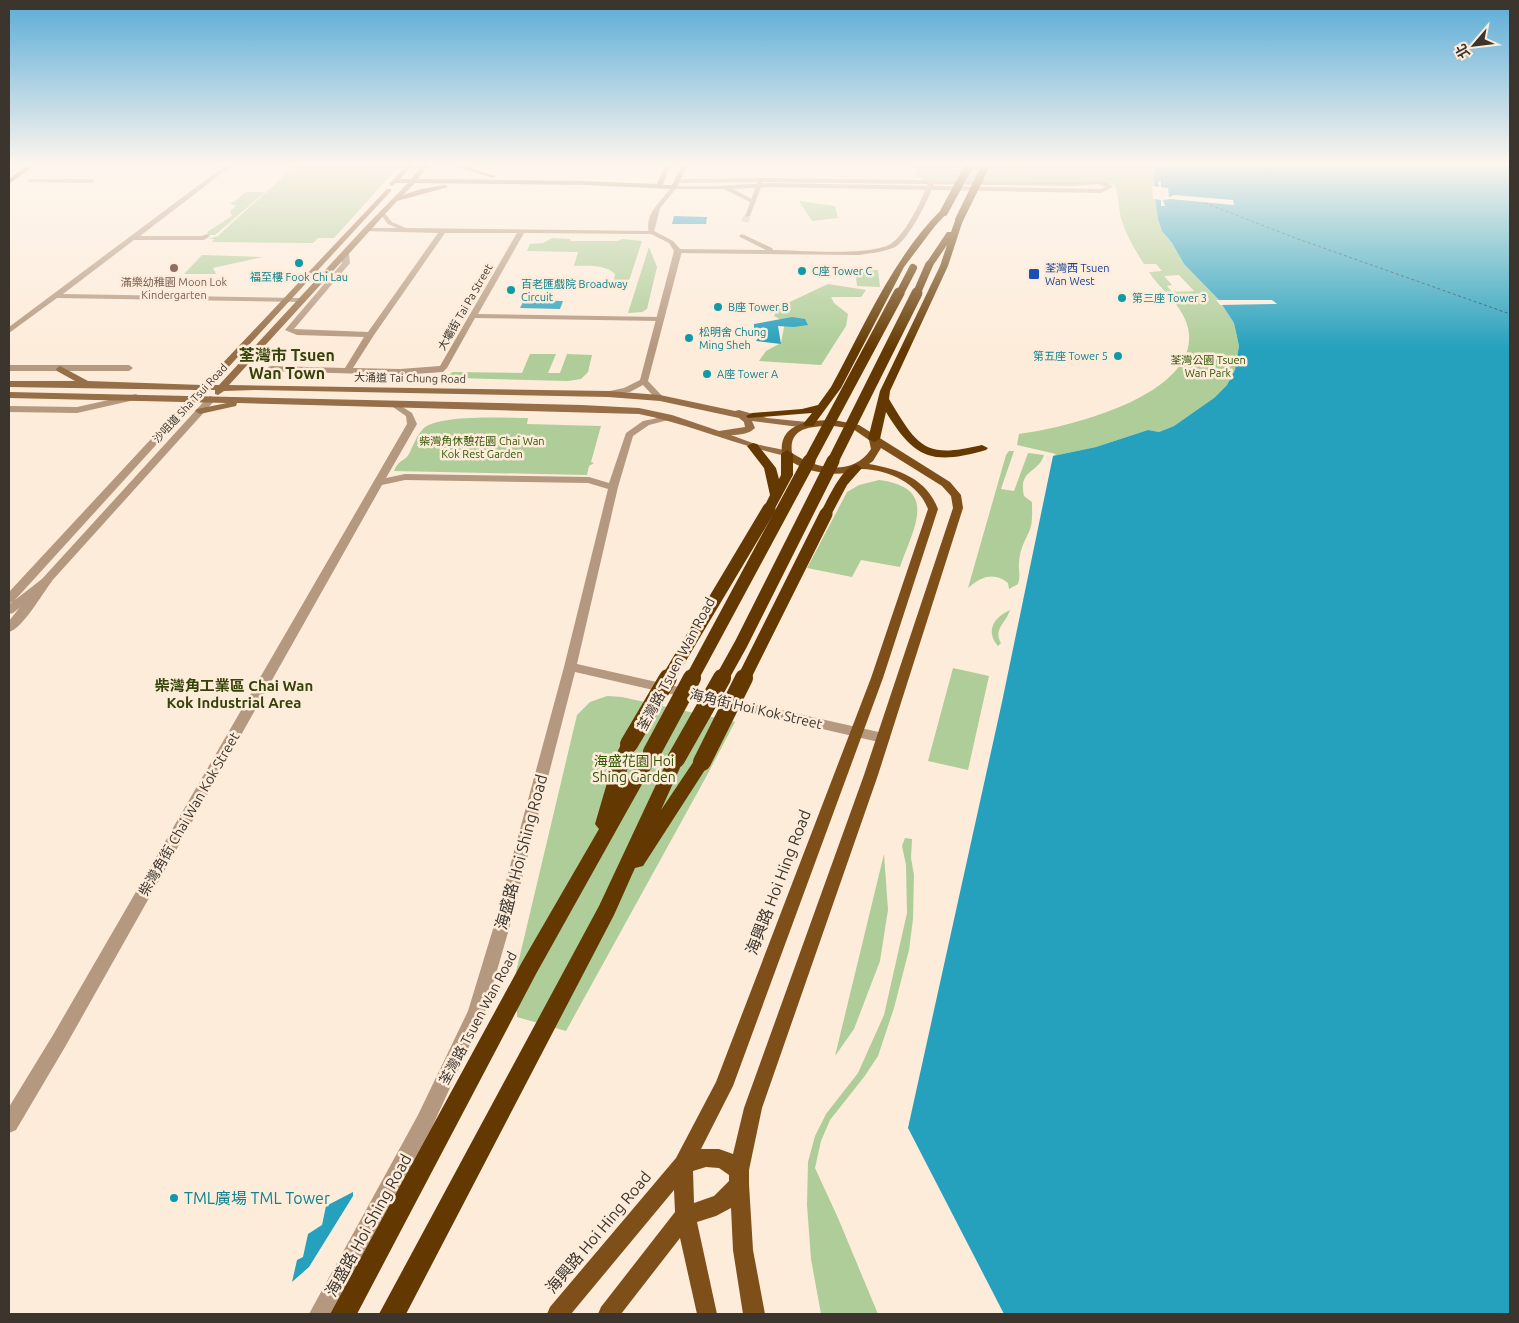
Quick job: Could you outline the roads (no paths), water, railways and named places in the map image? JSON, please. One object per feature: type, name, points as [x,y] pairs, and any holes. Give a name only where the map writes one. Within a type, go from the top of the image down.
[{"type":"highway","points":[[808,424],[836,388],[895,274],[912,248],[931,226]]},
{"type":"highway","name":"荃灣路 Tsuen Wan Road","points":[[343,1314],[529,968],[657,744],[936,226]]},
{"type":"highway","points":[[392,1314],[608,908],[669,771],[758,610],[915,298],[929,265],[955,226]]},
{"type":"highway","points":[[875,440],[884,395],[944,266],[957,226]]},
{"type":"highway","points":[[884,395],[905,435],[919,447],[946,456],[962,454],[982,448]]},
{"type":"highway","points":[[752,416],[802,412],[823,407]]},
{"type":"highway","points":[[753,446],[770,468],[776,494]]},
{"type":"highway","points":[[598,847],[622,759],[629,744],[769,509],[787,475],[786,454]]},
{"type":"highway","points":[[608,908],[702,762],[826,514],[842,484],[858,467]]},
{"type":"main road","name":"沙咀道 Sha Tsui Road","points":[[193,399],[356,226]]},
{"type":"main road","name":"沙咀道 Sha Tsui Road","points":[[211,399],[238,373],[369,226]]},
{"type":"main road","points":[[60,369],[86,384]]},
{"type":"main road","points":[[238,373],[255,387]]},
{"type":"main road","name":"大涌道 Tai Chung Road","points":[[9,384],[626,393],[767,420],[808,424]]},
{"type":"main road","name":"大涌道 Tai Chung Road","points":[[9,395],[638,411],[669,417],[753,446],[786,454]]},
{"type":"main road","points":[[178,398],[183,411]]},
{"type":"main road","points":[[200,411],[247,401]]},
{"type":"main road","points":[[717,433],[747,430],[750,424],[739,414]]},
{"type":"main road","points":[[608,1314],[685,1215],[709,1209],[721,1203],[732,1193],[739,1177],[753,1108],[809,946],[836,878],[958,508],[956,495],[946,484],[856,427],[846,424],[808,424],[788,437],[785,446],[786,454]]},
{"type":"main road","points":[[858,467],[874,453],[877,445],[875,440]]},
{"type":"main road","name":"海興路 Hoi Hing Road","points":[[557,1314],[683,1165],[724,1086],[877,678],[933,510],[928,496],[910,480],[891,472],[858,467],[844,470],[818,470],[798,463],[786,454]]},
{"type":"main road","points":[[707,1314],[685,1215],[683,1165],[701,1158],[717,1156],[730,1161],[739,1177],[743,1250],[754,1314]]},
{"type":"street","points":[[9,331],[149,226]]},
{"type":"street","points":[[398,226],[410,230]]},
{"type":"street","points":[[651,226],[651,232]]},
{"type":"street","points":[[365,230],[651,232],[670,242],[678,251],[860,253],[892,246],[897,243],[907,226]]},
{"type":"street","points":[[271,369],[348,370],[370,335],[443,231]]},
{"type":"street","name":"大壩街 Tai Pa Street","points":[[348,370],[433,372],[443,368],[521,232]]},
{"type":"street","points":[[745,251],[740,247],[743,233],[754,243],[782,252]]},
{"type":"street","points":[[133,238],[204,238],[207,236]]},
{"type":"street","points":[[626,393],[644,381],[678,251]]},
{"type":"street","name":"沙咀道 Sha Tsui Road","points":[[345,254],[346,263],[289,329],[291,332],[297,333],[370,335]]},
{"type":"street","points":[[56,296],[128,298],[134,304],[189,306],[214,299],[301,300]]},
{"type":"street","points":[[473,316],[659,319]]},
{"type":"street","points":[[9,368],[129,368]]},
{"type":"street","points":[[644,381],[660,398]]},
{"type":"street","name":"大涌道 Tai Chung Road","points":[[9,409],[78,410],[136,397]]},
{"type":"street","name":"沙咀道 Sha Tsui Road","points":[[9,606],[193,399]]},
{"type":"street","name":"沙咀道 Sha Tsui Road","points":[[9,628],[46,581],[211,399]]},
{"type":"street","name":"柴灣角街 Chai Wan Kok Street","points":[[9,1124],[59,1041],[412,424],[412,418],[409,413],[394,405]]},
{"type":"street","name":"海盛路 Hoi Shing Road","points":[[319,1314],[425,1121],[476,1012],[501,929],[570,667],[614,487],[631,432],[646,423],[669,417]]},
{"type":"street","points":[[379,483],[405,477],[580,480],[602,482],[614,487]]},
{"type":"street","name":"沙咀道 Sha Tsui Road","points":[[9,606],[46,581]]},
{"type":"street","name":"海角街 Hoi Kok Street","points":[[570,667],[882,738]]},
{"type":"water","points":[[1160,226],[1510,226],[1510,1314],[1004,1314],[908,1128],[1002,702],[1053,456],[1096,447],[1148,430],[1159,432],[1174,426],[1214,398],[1227,385],[1235,370],[1239,346],[1234,323],[1219,300],[1184,264],[1172,243],[1162,231]]},
{"type":"water","points":[[524,300],[563,301],[560,309],[520,308]]},
{"type":"water","points":[[792,317],[805,319],[808,325],[794,327],[778,326],[781,344],[756,341],[761,334],[754,328],[754,324]]},
{"type":"water","points":[[353,1192],[353,1196],[309,1267],[292,1282],[297,1260],[303,1257],[308,1234],[322,1225],[326,1206]]},
{"type":"place","name":"福至樓 Fook Chi Lau","points":[[299,263]]},
{"type":"place","name":"滿樂幼稚園 Moon Lok Kindergarten","points":[[174,268]]},
{"type":"place","name":"C座 Tower C","points":[[802,271]]},
{"type":"place","name":"荃灣西 Tsuen Wan West","points":[[1034,274]]},
{"type":"place","name":"百老匯戲院 Broadway Circuit","points":[[511,290]]},
{"type":"place","name":"第三座 Tower 3","points":[[1122,298]]},
{"type":"place","name":"B座 Tower B","points":[[718,307]]},
{"type":"place","name":"松明舍 Chung Ming Sheh","points":[[689,338]]},
{"type":"place","name":"第五座 Tower 5","points":[[1118,356]]},
{"type":"place","name":"A座 Tower A","points":[[707,374]]},
{"type":"place","name":"TML廣場 TML Tower","points":[[174,1198]]},
{"type":"district","name":"荃灣市 Tsuen Wan Town","points":[[287,364]]},
{"type":"district","name":"柴灣角工業區 Chai Wan Kok Industrial Area","points":[[234,694]]},
{"type":"park label","name":"荃灣公園 Tsuen Wan Park","points":[[1208,366]]},
{"type":"park label","name":"柴灣角休憩花園 Chai Wan Kok Rest Garden","points":[[482,447]]},
{"type":"park label","name":"海盛花園 Hoi Shing Garden","points":[[634,770]]}]
